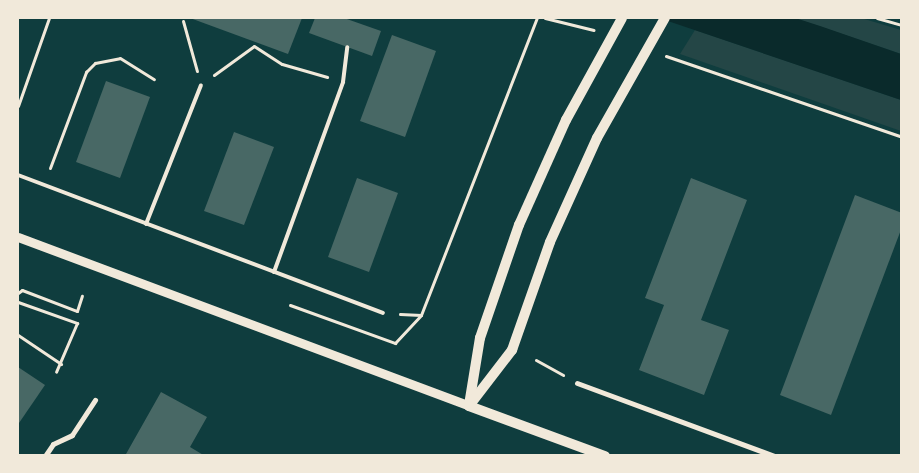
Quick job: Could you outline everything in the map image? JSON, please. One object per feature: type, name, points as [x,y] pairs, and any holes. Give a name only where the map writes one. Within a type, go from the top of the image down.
[{"type":"main road","points":[[469,406],[480,338],[519,225],[566,120],[622,18]]},
{"type":"main road","points":[[469,406],[512,350],[550,242],[597,138],[665,18]]},
{"type":"main road","points":[[469,406],[605,456]]},
{"type":"street","points":[[18,238],[469,406]]},
{"type":"street","points":[[577,383],[774,456]]},
{"type":"street","points":[[45,456],[53,444],[72,435],[95,400]]},
{"type":"lane","points":[[274,272],[342,82],[347,47]]},
{"type":"lane","points":[[146,224],[201,85]]},
{"type":"lane","points":[[18,175],[383,313]]},
{"type":"path","points":[[18,106],[49,18]]},
{"type":"path","points":[[290,304],[395,343],[421,315],[537,18]]},
{"type":"path","points":[[545,18],[603,32]]},
{"type":"path","points":[[877,18],[902,25]]},
{"type":"path","points":[[183,21],[201,85],[254,46],[282,64],[342,82]]},
{"type":"path","points":[[656,52],[902,137]]},
{"type":"path","points":[[50,168],[86,72],[95,63],[120,58],[154,79]]},
{"type":"path","points":[[18,293],[22,290],[77,311],[82,296]]},
{"type":"path","points":[[18,302],[76,323],[61,364],[56,372]]},
{"type":"path","points":[[18,335],[61,364]]},
{"type":"path","points":[[536,360],[577,383]]},
{"type":"shaded area","points":[[659,18],[795,18],[820,26],[901,54],[901,100]]},
{"type":"shaded area","points":[[795,18],[861,18],[901,30],[901,54]]},
{"type":"shaded area","points":[[695,30],[901,100],[901,131],[680,54]]},
{"type":"building","points":[[190,18],[302,18],[288,54]]},
{"type":"building","points":[[315,18],[344,18],[381,31],[372,56],[309,33]]},
{"type":"building","points":[[392,35],[436,51],[405,137],[360,121]]},
{"type":"building","points":[[106,81],[150,97],[120,178],[76,162]]},
{"type":"building","points":[[234,132],[274,147],[244,225],[204,211]]},
{"type":"building","points":[[357,178],[398,193],[369,272],[328,257]]},
{"type":"building","points":[[691,178],[747,200],[701,320],[729,330],[704,395],[639,370],[664,305],[645,298]]},
{"type":"building","points":[[855,195],[902,213],[902,227],[831,415],[780,395]]},
{"type":"building","points":[[18,367],[45,385],[19,423],[18,422]]},
{"type":"building","points":[[161,392],[207,417],[190,447],[205,456],[126,454]]}]
